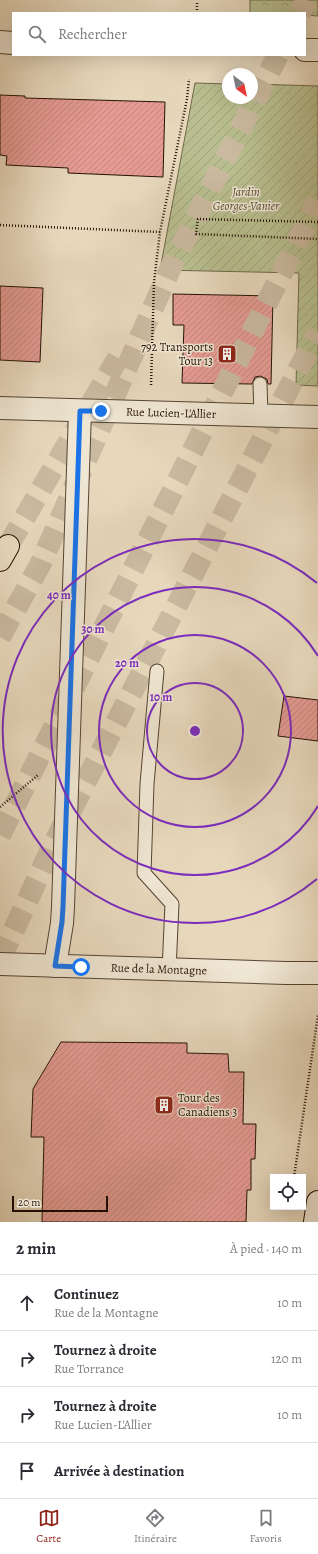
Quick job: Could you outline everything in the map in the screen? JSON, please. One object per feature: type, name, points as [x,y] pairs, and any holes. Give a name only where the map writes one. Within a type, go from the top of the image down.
[{"type":"street","points":[[0,42],[12,43]]},
{"type":"street","points":[[306,50],[318,50]]},
{"type":"street","name":"Rue Lucien-L'Allier","points":[[0,408],[318,417]]},
{"type":"street","points":[[55,966],[63,907],[80,411]]},
{"type":"street","name":"Rue de la Montagne","points":[[0,964],[169,970],[318,973]]},
{"type":"street","points":[[315,1222],[318,1202]]},
{"type":"lane","points":[[260,384],[261,416]]},
{"type":"lane","points":[[157,670],[147,784],[144,873],[172,904],[169,970]]},
{"type":"path","points":[[197,3],[197,12]]},
{"type":"path","points":[[151,385],[154,282],[160,232],[187,99],[189,79]]},
{"type":"path","points":[[318,222],[198,219],[196,234],[318,240]]},
{"type":"path","points":[[0,225],[160,232]]},
{"type":"path","points":[[0,807],[42,772]]},
{"type":"path","points":[[294,1174],[318,1015]]},
{"type":"green space","points":[[250,0],[318,0],[318,16],[306,15],[306,12],[250,12]]},
{"type":"green space","name":"Jardin Georges-Vanier","points":[[195,83],[222,84],[222,104],[258,104],[258,84],[318,86],[318,386],[296,385],[299,273],[160,270]]},
{"type":"building","points":[[0,95],[25,96],[25,98],[165,102],[163,177],[68,173],[68,168],[6,165],[7,156],[0,155]]},
{"type":"building","points":[[0,286],[43,288],[40,362],[0,360]]},
{"type":"building","name":"792 Transports Tour 13","points":[[173,294],[273,296],[271,384],[268,384],[267,379],[260,376],[255,377],[252,384],[182,383],[184,325],[173,325]]},
{"type":"building","points":[[284,696],[318,700],[318,741],[278,736]]},
{"type":"building","name":"Tour des Canadiens 3","points":[[61,1042],[187,1043],[187,1053],[228,1054],[229,1072],[244,1072],[243,1124],[256,1124],[255,1159],[251,1159],[251,1190],[247,1190],[246,1222],[42,1222],[44,1137],[31,1137],[33,1089]]},
{"type":"tunnel","points":[[301,12],[307,0]]},
{"type":"tunnel","points":[[0,637],[40,565],[171,267],[277,56]]},
{"type":"tunnel","points":[[0,835],[318,201]]},
{"type":"tunnel","points":[[0,960],[53,845],[318,332]]},
{"type":"tunnel","points":[[8,546],[118,358]]},
{"type":"place","name":"792 Transports Tour 13","points":[[227,354]]},
{"type":"place","name":"Tour des Canadiens 3","points":[[164,1105]]},
{"type":"route","points":[[81,967],[55,966],[63,907],[80,411],[101,411]]}]
